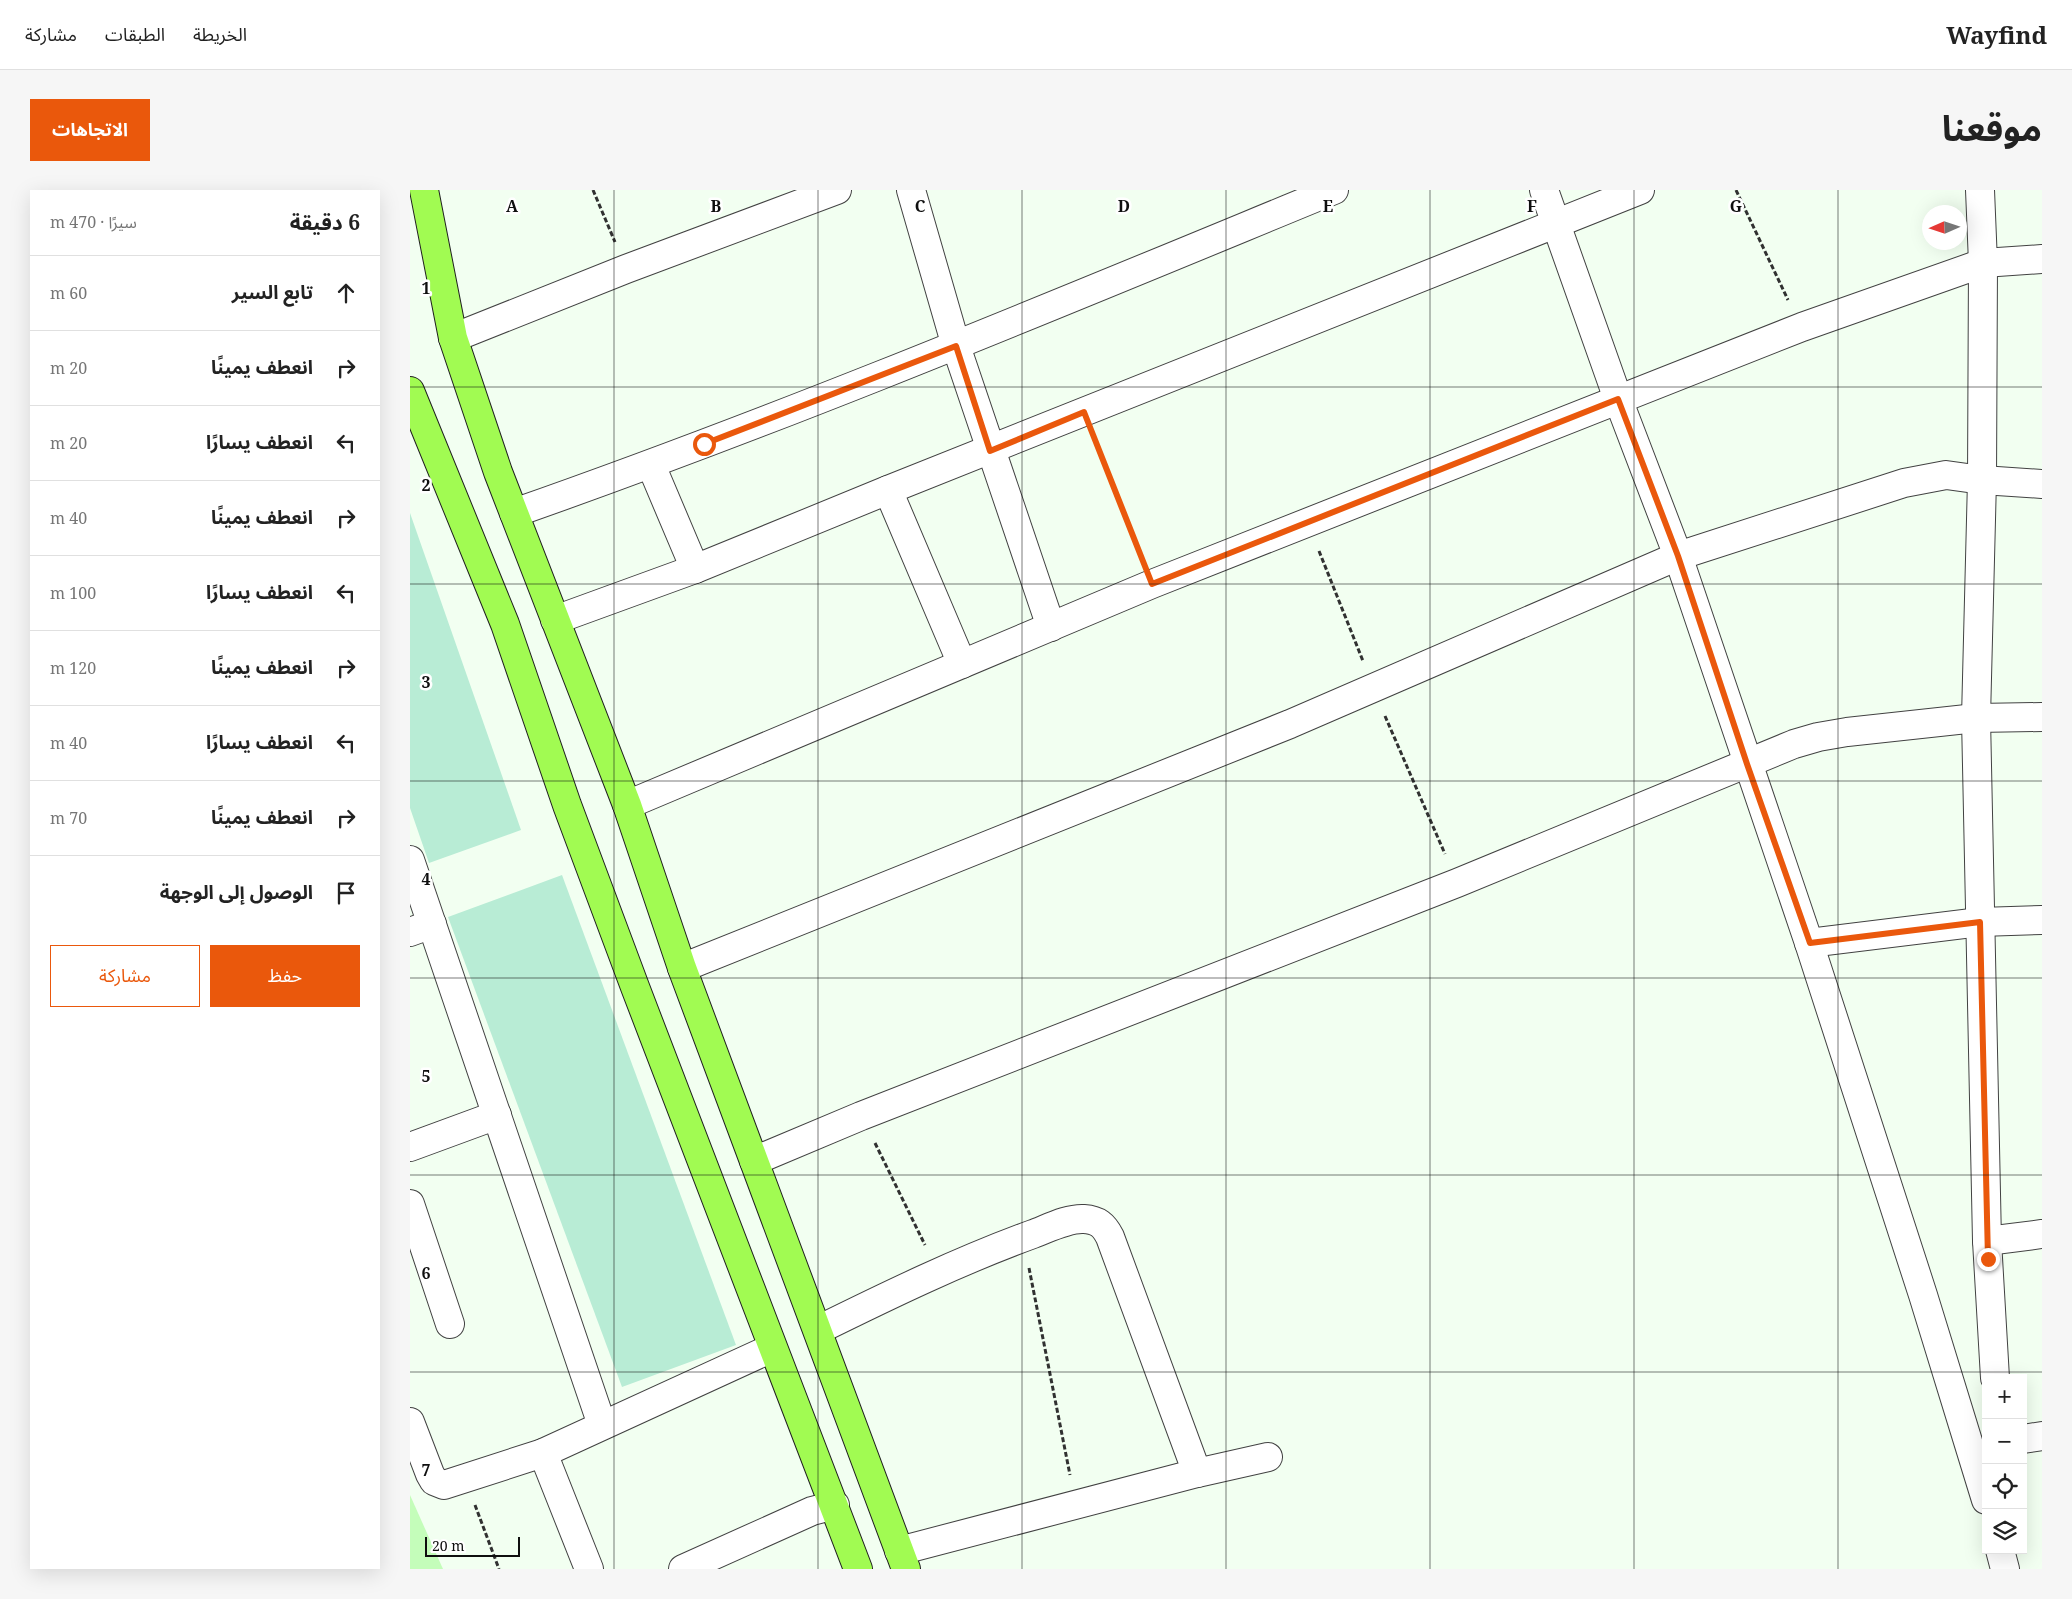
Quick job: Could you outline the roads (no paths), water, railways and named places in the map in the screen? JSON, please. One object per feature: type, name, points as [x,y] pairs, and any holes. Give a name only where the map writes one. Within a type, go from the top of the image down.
[{"type":"highway","points":[[424,190],[453,338],[498,472],[627,805],[682,968],[902,1560]]},
{"type":"highway","points":[[410,391],[505,624],[594,878],[858,1569]]},
{"type":"street","points":[[453,338],[838,190]]},
{"type":"street","points":[[911,190],[956,346],[1051,627]]},
{"type":"street","points":[[514,513],[651,465],[956,346],[1334,190]]},
{"type":"street","points":[[1544,190],[1618,399],[1678,556],[1747,764],[1810,943],[1978,1447],[1982,1474]]},
{"type":"street","points":[[555,620],[695,569],[1640,190]]},
{"type":"street","points":[[1980,190],[1983,263],[1982,480],[1976,718],[1987,1241],[1996,1374]]},
{"type":"street","points":[[627,805],[1152,584],[1802,327],[1983,263],[2042,259]]},
{"type":"street","points":[[651,465],[695,569]]},
{"type":"street","points":[[682,968],[1290,724],[1678,556],[1904,483],[1946,475],[1982,480],[2042,484]]},
{"type":"street","points":[[888,490],[962,664]]},
{"type":"street","points":[[754,1161],[862,1116],[1457,883],[1794,744],[1818,737],[1976,718],[2042,717]]},
{"type":"street","points":[[410,860],[421,928],[497,1115],[602,1425]]},
{"type":"street","points":[[1810,943],[1980,922],[2042,920]]},
{"type":"street","points":[[410,1146],[497,1115]]},
{"type":"street","points":[[410,1204],[450,1324]]},
{"type":"street","points":[[818,1330],[938,1271],[1069,1221],[1082,1218],[1098,1221],[1104,1225],[1110,1237],[1197,1473]]},
{"type":"street","points":[[1987,1241],[2042,1234]]},
{"type":"street","points":[[410,1422],[416,1454],[439,1484],[444,1485],[543,1454],[602,1425],[772,1348]]},
{"type":"street","points":[[2027,1438],[2042,1436]]},
{"type":"street","points":[[543,1454],[589,1569]]},
{"type":"street","points":[[902,1560],[1076,1504],[1197,1473],[1268,1458]]},
{"type":"street","points":[[683,1569],[812,1510],[835,1505]]},
{"type":"street","points":[[2001,1554],[2004,1569]]}]
